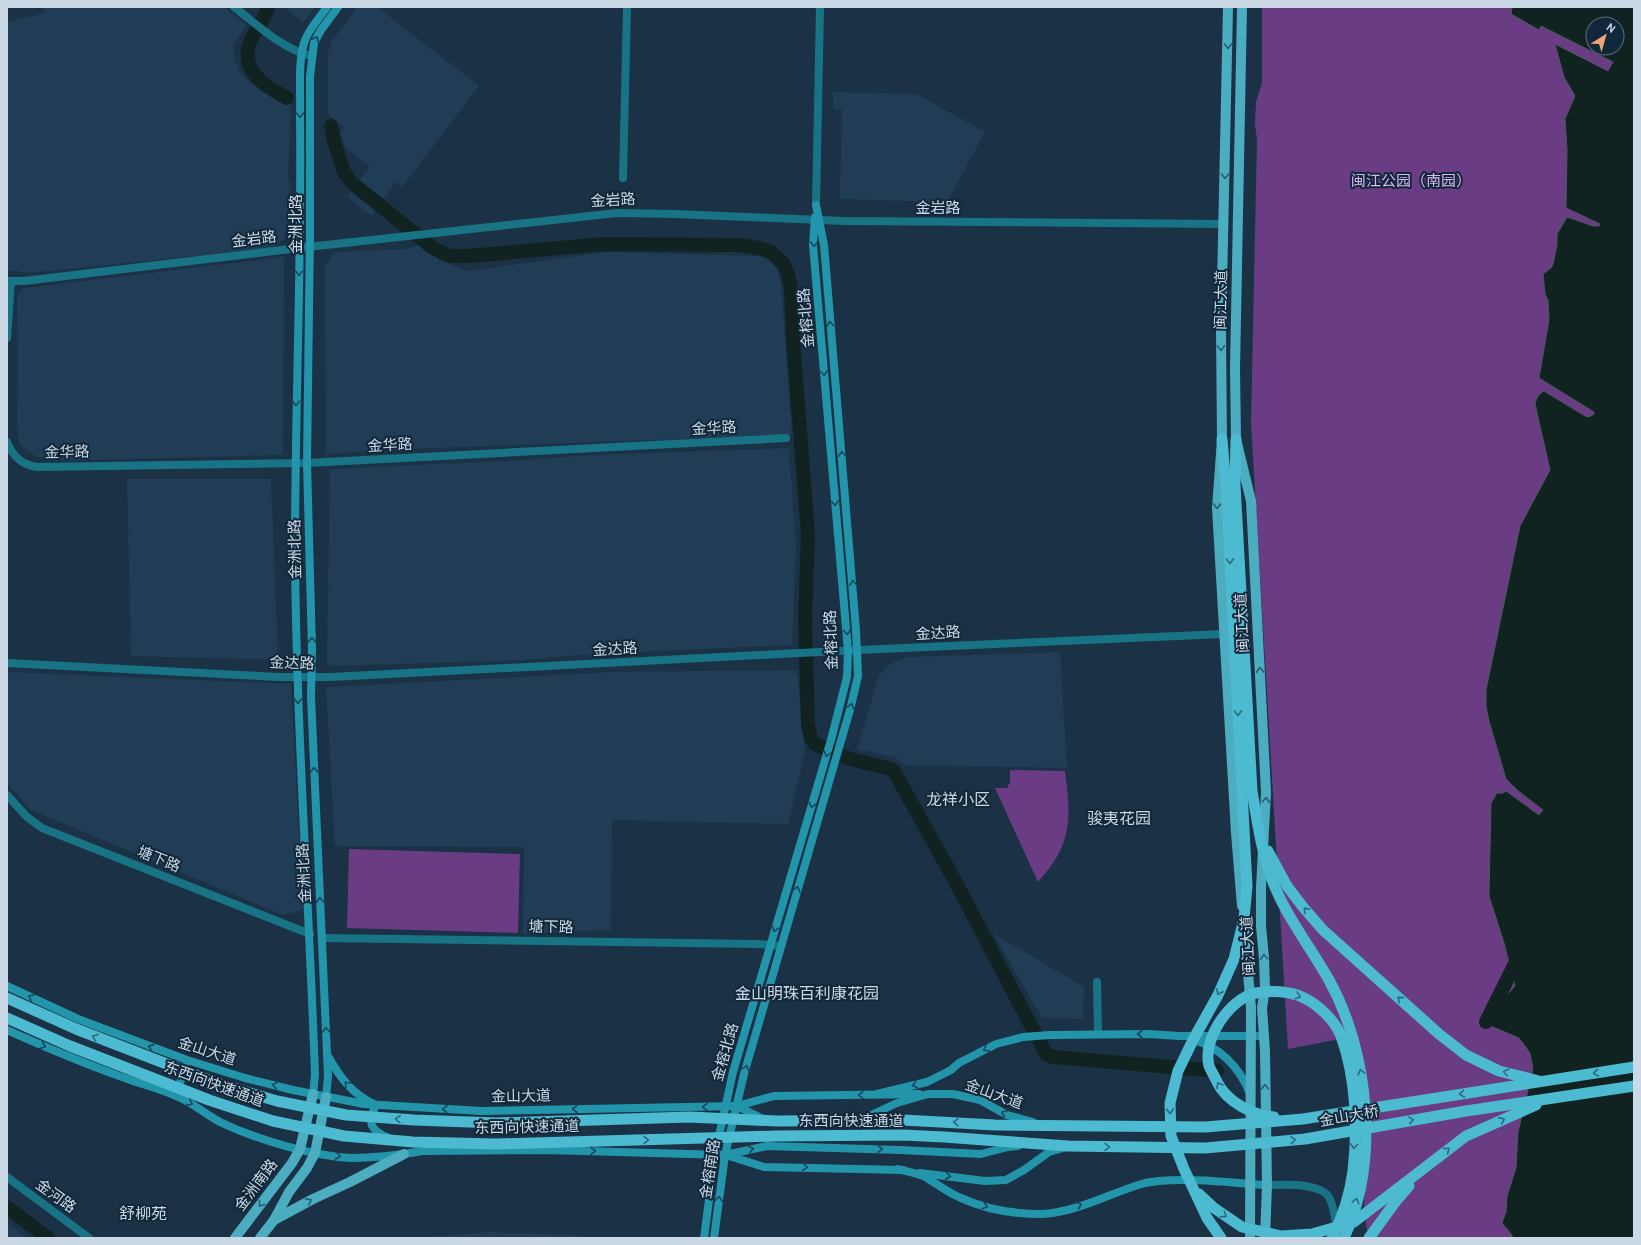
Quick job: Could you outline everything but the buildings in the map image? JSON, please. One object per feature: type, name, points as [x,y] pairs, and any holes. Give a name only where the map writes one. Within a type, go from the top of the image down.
[{"type":"highway","points":[[1222,438],[1252,791],[1259,833],[1271,878],[1285,907],[1330,981],[1347,1018],[1363,1079],[1366,1125],[1363,1175],[1351,1225],[1344,1238]]},
{"type":"highway","points":[[1221,1238],[1207,1218],[1172,1136],[1170,1103],[1178,1071],[1194,1038],[1218,995],[1234,959],[1244,919],[1247,886],[1237,604],[1235,485],[1236,439]]},
{"type":"highway","points":[[1259,833],[1287,886],[1303,907],[1324,930],[1439,1034],[1466,1055],[1499,1071],[1544,1082]]},
{"type":"highway","points":[[1302,1119],[1261,1116],[1239,1106],[1220,1089],[1209,1065],[1210,1041],[1219,1021],[1236,1003],[1255,993],[1280,991],[1304,998],[1326,1013],[1341,1035],[1352,1079],[1356,1125],[1352,1172],[1340,1221],[1332,1238]]},
{"type":"highway","name":"东西向快速通道","points":[[7,998],[76,1029],[216,1083],[277,1101],[346,1115],[414,1120],[497,1123],[689,1117],[777,1121],[903,1120],[995,1125],[1068,1125]]},
{"type":"highway","name":"东西向快速通道","points":[[7,1018],[70,1046],[209,1100],[273,1121],[344,1136],[413,1142],[496,1144],[776,1136],[903,1136],[994,1140],[1068,1146]]},
{"type":"highway","name":"金山大桥","points":[[1068,1125],[1205,1127],[1302,1119],[1634,1067]]},
{"type":"highway","name":"金山大桥","points":[[1068,1146],[1205,1148],[1305,1139],[1466,1111],[1549,1100],[1634,1086]]},
{"type":"highway","points":[[1194,1190],[1214,1208],[1242,1227],[1281,1236],[1312,1234],[1354,1222],[1466,1136],[1549,1100]]},
{"type":"highway","points":[[1369,1238],[1396,1201],[1427,1165]]},
{"type":"main road","name":"金洲北路","points":[[313,1094],[315,1075],[310,934],[298,677],[295,464],[302,54],[304,42],[327,7]]},
{"type":"main road","name":"金洲北路","points":[[326,1097],[328,1077],[311,705],[308,464],[310,77],[312,50],[317,36],[338,7]]},
{"type":"main road","name":"闽江大道","points":[[1228,7],[1221,331],[1222,438],[1217,508],[1236,832],[1251,1002],[1250,1238]]},
{"type":"main road","name":"闽江大道","points":[[1242,7],[1235,369],[1236,439],[1250,501],[1266,792],[1261,888],[1261,926],[1265,988],[1262,1008],[1264,1036],[1266,1185],[1265,1238]]},
{"type":"main road","name":"金榕北路","points":[[737,1106],[744,1074],[840,744],[858,676],[858,650],[824,245],[817,220],[816,205]]},
{"type":"main road","name":"金榕北路","points":[[725,1106],[733,1072],[831,740],[847,677],[848,651],[813,245],[817,220]]},
{"type":"main road","name":"金山大道","points":[[7,986],[78,1019],[187,1060],[245,1078],[326,1097],[376,1105],[481,1111],[737,1106],[771,1123],[830,1123],[867,1117],[898,1104],[928,1094],[953,1094],[980,1100],[1007,1115],[1041,1124]]},
{"type":"main road","points":[[7,1030],[114,1075],[176,1096],[195,1105],[219,1122],[236,1129],[315,1153],[351,1158],[423,1151],[547,1150],[715,1154],[726,1155],[764,1167],[898,1169],[985,1180],[1006,1180],[1024,1170],[1049,1152],[1068,1146]]},
{"type":"main road","points":[[877,1094],[927,1082],[951,1070],[959,1063],[996,1044],[1023,1038],[1050,1034],[1264,1036]]},
{"type":"main road","points":[[1178,1036],[1203,1042],[1218,1050],[1233,1065],[1242,1078],[1251,1098]]},
{"type":"main road","points":[[327,1054],[337,1072],[348,1087],[366,1100],[376,1105],[371,1120],[372,1128],[380,1134],[423,1151]]},
{"type":"main road","points":[[176,1096],[187,1060]]},
{"type":"main road","name":"金洲南路","points":[[235,1238],[292,1162],[300,1149],[313,1094]]},
{"type":"main road","points":[[737,1106],[774,1096],[928,1094]]},
{"type":"main road","points":[[260,1238],[274,1220],[289,1192],[307,1168],[315,1153],[326,1097]]},
{"type":"main road","name":"金榕南路","points":[[704,1238],[715,1154],[725,1106]]},
{"type":"main road","name":"金榕南路","points":[[714,1238],[726,1155],[737,1106]]},
{"type":"main road","points":[[726,1155],[767,1146],[981,1154],[1008,1147],[1036,1144]]},
{"type":"main road","points":[[274,1220],[404,1154]]},
{"type":"main road","points":[[898,1169],[926,1177],[962,1199],[992,1208],[1041,1214],[1058,1212],[1127,1188],[1147,1183],[1194,1181],[1266,1185]]},
{"type":"street","points":[[234,7],[283,44],[302,54],[311,56]]},
{"type":"street","points":[[623,178],[627,7]]},
{"type":"street","name":"金榕北路","points":[[816,205],[820,7]]},
{"type":"street","name":"金岩路","points":[[9,281],[160,265],[432,232],[617,213],[817,220],[1224,224]]},
{"type":"street","points":[[7,338],[9,281]]},
{"type":"street","name":"金华路","points":[[7,442],[11,451],[23,463],[37,467],[308,464],[786,438]]},
{"type":"street","name":"金达路","points":[[7,662],[311,678],[813,652],[1224,634]]},
{"type":"street","name":"塘下路","points":[[7,796],[27,817],[42,828],[310,934]]},
{"type":"street","name":"塘下路","points":[[322,938],[781,946]]},
{"type":"street","points":[[1098,982],[1098,1034]]},
{"type":"street","name":"金河路","points":[[7,1177],[89,1238]]},
{"type":"street","points":[[1266,1185],[1316,1188],[1324,1191],[1330,1198],[1339,1238]]},
{"type":"shaded area","points":[[44,7],[224,7],[247,25],[233,45],[234,57],[239,71],[247,80],[262,91],[280,101],[291,104],[288,174],[292,198],[284,240],[274,246],[264,249],[28,273],[7,270],[7,22],[45,13]]},
{"type":"shaded area","points":[[284,7],[315,7],[303,23]]},
{"type":"shaded area","points":[[357,7],[377,7],[479,86],[402,187],[396,182],[371,216],[347,197],[370,167],[346,148],[340,133],[344,127],[328,115],[328,53],[332,41]]},
{"type":"shaded area","points":[[1512,7],[1634,7],[1634,1238],[1512,1238],[1512,1235],[1502,1223],[1506,1212],[1507,1196],[1516,1168],[1518,1132],[1533,1069],[1530,1053],[1519,1038],[1488,1025],[1486,1018],[1515,986],[1504,943],[1489,896],[1491,803],[1497,793],[1503,793],[1506,791],[1539,815],[1543,810],[1517,790],[1506,779],[1489,721],[1486,706],[1486,690],[1520,526],[1550,470],[1535,404],[1536,400],[1544,391],[1585,416],[1589,417],[1594,414],[1594,412],[1539,378],[1549,320],[1548,300],[1545,294],[1543,274],[1551,268],[1553,264],[1557,245],[1557,234],[1567,217],[1593,226],[1599,226],[1600,224],[1566,208],[1567,150],[1565,119],[1575,96],[1564,77],[1555,44],[1608,71],[1613,62],[1601,56],[1625,56],[1625,16],[1585,16],[1585,48],[1541,26],[1539,30],[1511,14]]},
{"type":"shaded area","points":[[833,92],[916,94],[985,132],[947,202],[840,199],[842,109],[833,109]]},
{"type":"shaded area","points":[[421,245],[439,260],[469,271],[606,252],[760,256],[771,262],[777,270],[781,284],[792,435],[408,449],[326,454],[325,266],[335,252],[404,249]]},
{"type":"shaded area","points":[[284,257],[283,455],[50,461],[34,455],[20,445],[17,417],[17,297],[20,290],[24,288]]},
{"type":"shaded area","points":[[789,448],[796,545],[792,645],[594,654],[524,660],[331,666],[327,663],[330,469],[523,460],[592,455]]},
{"type":"shaded area","points":[[127,479],[271,479],[278,660],[131,656]]},
{"type":"shaded area","points":[[1060,652],[1067,768],[904,765],[894,757],[857,749],[879,675],[888,666],[898,660],[909,657]]},
{"type":"shaded area","points":[[797,670],[805,752],[788,824],[612,820],[611,930],[523,934],[524,847],[335,846],[326,687],[614,672]]},
{"type":"shaded area","points":[[7,672],[291,684],[303,908],[296,912],[283,915],[31,810],[7,783]]},
{"type":"shaded area","points":[[993,933],[1084,987],[1083,1019],[1042,1018]]},
{"type":"shaded area","points":[[7,1223],[27,1238],[7,1238]]},
{"type":"shaded area","points":[[488,1232],[578,1235],[578,1238],[428,1237]]},
{"type":"green space","name":"闽江公园（南园）","points":[[1262,7],[1512,7],[1511,14],[1539,29],[1541,26],[1585,48],[1585,56],[1601,56],[1613,62],[1608,71],[1555,45],[1564,77],[1575,96],[1565,119],[1567,150],[1600,226],[1593,226],[1567,217],[1557,234],[1557,245],[1553,264],[1551,268],[1543,275],[1548,300],[1549,320],[1539,378],[1594,412],[1594,415],[1589,417],[1585,416],[1544,391],[1535,404],[1550,470],[1520,526],[1486,690],[1486,706],[1489,721],[1506,779],[1517,790],[1543,810],[1539,815],[1506,791],[1489,878],[1489,896],[1504,943],[1515,986],[1487,1018],[1522,1041],[1530,1053],[1533,1069],[1518,1132],[1516,1168],[1507,1196],[1506,1212],[1502,1222],[1512,1235],[1512,1238],[1368,1238],[1364,1209],[1365,1148],[1340,1039],[1288,1049],[1251,423],[1257,139],[1255,125],[1256,102],[1262,83]]},
{"type":"green space","points":[[1010,770],[1065,771],[1068,817],[1064,843],[1058,855],[1038,882],[995,788],[1007,788],[1010,782]]},
{"type":"green space","points":[[349,849],[520,854],[518,933],[347,928]]},
{"type":"waterway","points":[[268,7],[265,16],[251,40],[248,50],[248,60],[251,68],[262,82],[287,98]]},
{"type":"waterway","points":[[331,126],[344,172],[352,183],[433,248],[450,256],[469,256],[604,244],[741,245],[771,252],[783,263],[788,274],[791,289],[793,340],[808,535],[805,619],[808,725],[811,739],[815,744],[850,759],[891,769],[895,773],[954,879],[1046,1054],[1053,1057],[1217,1071]]},
{"type":"waterway","points":[[1486,1022],[1520,954]]},
{"type":"waterway","points":[[7,1207],[48,1238]]},
{"type":"district","name":"龙祥小区","points":[[958,799]]},
{"type":"district","name":"骏夷花园","points":[[1119,818]]},
{"type":"district","name":"金山明珠百利康花园","points":[[807,993]]},
{"type":"district","name":"舒柳苑","points":[[143,1213]]}]
